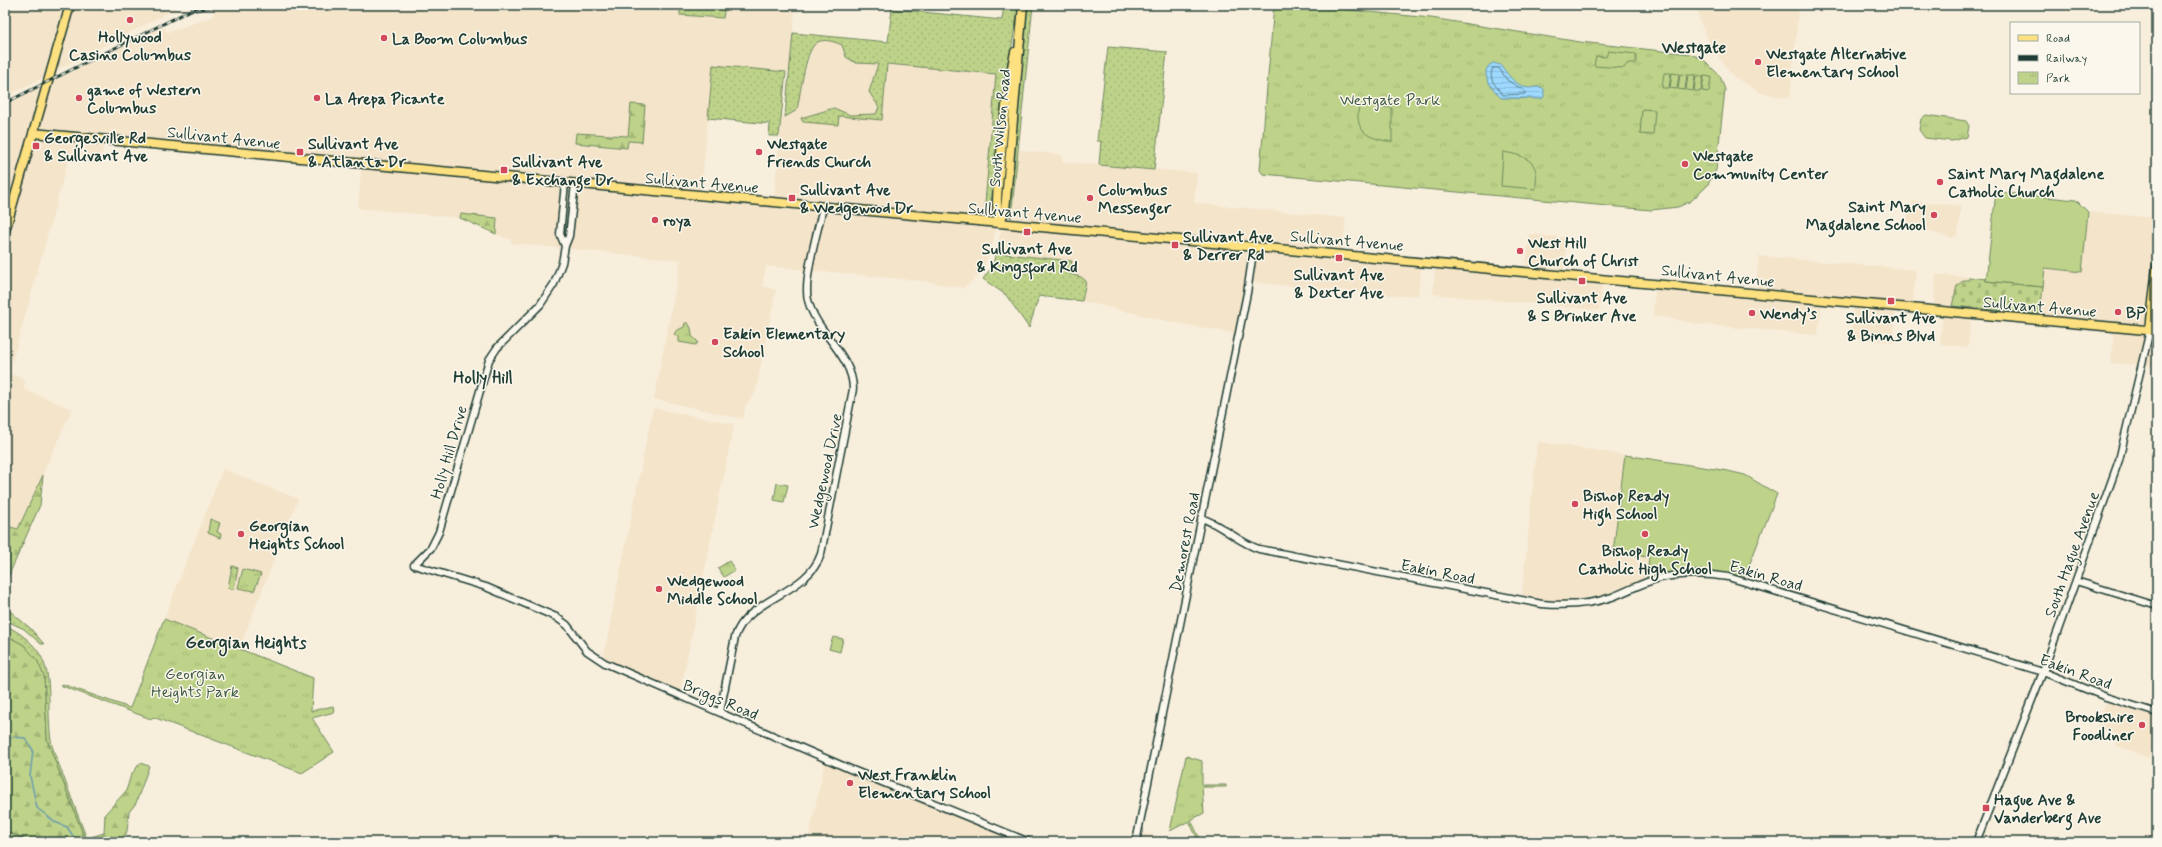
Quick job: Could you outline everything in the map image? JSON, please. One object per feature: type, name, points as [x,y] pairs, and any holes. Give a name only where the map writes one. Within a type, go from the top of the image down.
[{"type":"main road","points":[[5,231],[70,5]]},
{"type":"main road","name":"South Wilson Road","points":[[999,223],[996,209],[1005,107],[1021,26],[1023,5]]},
{"type":"main road","name":"Sullivant Avenue","points":[[33,133],[2154,331]]},
{"type":"main road","name":"South Hague Avenue","points":[[2154,331],[2157,266]]},
{"type":"street","name":"Holly Hill Drive","points":[[564,246],[560,234],[565,183]]},
{"type":"street","name":"Holly Hill Drive","points":[[414,565],[431,548],[439,532],[489,360],[497,348],[546,298],[560,269],[564,246],[570,236],[575,184]]},
{"type":"street","name":"Wedgewood Drive","points":[[720,712],[738,630],[751,615],[804,579],[816,565],[821,554],[852,398],[853,384],[849,369],[813,313],[808,299],[807,284],[823,207]]},
{"type":"street","name":"Demorest Road","points":[[1136,842],[1247,293],[1254,246]]},
{"type":"street","name":"South Hague Avenue","points":[[1976,842],[2043,672],[2119,460],[2154,331]]},
{"type":"street","name":"Eakin Road","points":[[1201,518],[1219,525],[1243,542],[1259,549],[1542,604],[1570,605],[1590,603],[1613,596],[1646,582],[1675,575],[1702,574],[1728,577],[2043,672],[2106,697],[2157,713]]},
{"type":"street","name":"Briggs Road","points":[[414,565],[486,587],[556,617],[567,625],[587,651],[600,660],[850,769],[1029,842]]},
{"type":"street","points":[[2076,581],[2157,606]]},
{"type":"shaded area","points":[[5,5],[183,5],[5,97]]},
{"type":"shaded area","points":[[212,5],[680,5],[680,15],[723,18],[725,5],[795,5],[790,72],[713,66],[701,191],[774,197],[782,116],[785,116],[800,92],[802,80],[814,44],[819,41],[833,41],[842,45],[846,57],[856,63],[878,64],[869,92],[880,107],[876,114],[850,115],[833,108],[802,118],[803,122],[838,125],[839,116],[882,120],[887,64],[997,74],[984,217],[996,229],[991,251],[978,276],[963,288],[924,281],[766,266],[762,286],[776,290],[755,394],[746,404],[743,419],[654,399],[681,260],[511,243],[511,240],[496,234],[497,218],[461,215],[460,218],[358,208],[362,163],[104,139],[101,164],[68,161],[9,373],[26,381],[23,389],[72,409],[18,529],[10,527],[5,535],[5,105],[162,27],[168,32],[214,16]],"holes":[[[576,133],[628,136],[627,148],[575,143]]]},
{"type":"shaded area","name":"Westgate Alternative Elementary School","points":[[1697,5],[1799,5],[1790,97],[1787,98],[1762,93],[1734,77],[1712,48],[1700,22]]},
{"type":"shaded area","points":[[1019,150],[1062,155],[1062,162],[1197,173],[1194,203],[1346,218],[1342,252],[1422,261],[1418,295],[1402,296],[1250,282],[1239,334],[1176,323],[1082,301],[1086,281],[1081,277],[1069,274],[1072,261],[996,253],[1001,231],[1011,218]]},
{"type":"shaded area","name":"Saint Mary Magdalene School","points":[[1913,201],[1961,206],[1958,232],[1956,236],[1952,238],[1907,225],[1906,221]]},
{"type":"shaded area","points":[[2088,212],[2157,218],[2157,366],[2111,363],[2114,329],[2039,322],[2045,268],[2082,272]]},
{"type":"shaded area","points":[[1529,234],[1567,238],[1564,274],[1603,277],[1599,310],[1433,294],[1436,262],[1526,270]]},
{"type":"shaded area","points":[[1759,256],[1916,270],[1912,309],[1896,308],[1893,342],[1850,338],[1854,304],[1822,301],[1818,335],[1698,324],[1653,315],[1656,282],[1755,292]]},
{"type":"shaded area","points":[[1936,275],[1969,277],[1953,306],[1972,308],[1968,347],[1940,344],[1943,313],[1933,312]]},
{"type":"shaded area","name":"Wedgewood Middle School","points":[[653,408],[734,424],[680,692],[603,659]]},
{"type":"shaded area","name":"Bishop Ready High School","points":[[1540,442],[1625,455],[1716,570],[1693,570],[1647,579],[1605,596],[1585,598],[1577,602],[1556,603],[1524,599],[1522,595],[1537,445]]},
{"type":"shaded area","name":"Georgian Heights School","points":[[223,469],[298,499],[239,649],[164,619]]},
{"type":"shaded area","points":[[2108,698],[2157,714],[2157,730],[2149,758],[2116,745],[2119,735],[2097,726]]},
{"type":"shaded area","name":"West Franklin Elementary School","points":[[825,761],[969,822],[1021,842],[808,842]]},
{"type":"shaded area","points":[[1134,832],[1169,839],[1168,842],[1132,842]]},
{"type":"green space","points":[[680,5],[725,5],[723,18],[680,15]]},
{"type":"green space","points":[[1004,5],[1019,5],[1007,73],[994,196],[989,203],[985,204],[996,74],[887,64],[882,120],[839,116],[838,125],[803,122],[801,118],[834,108],[850,115],[876,114],[879,107],[869,92],[878,64],[856,63],[846,57],[842,45],[825,40],[818,42],[811,49],[803,75],[797,110],[785,117],[793,33],[888,42],[892,9],[1002,20]]},
{"type":"green space","points":[[1027,5],[1033,5],[1011,218],[1008,211]]},
{"type":"green space","name":"Westgate Park","points":[[1274,5],[1298,5],[1431,18],[1580,42],[1690,54],[1703,59],[1720,76],[1725,90],[1716,170],[1707,186],[1691,201],[1678,207],[1651,210],[1263,174],[1260,170]]},
{"type":"green space","points":[[1108,47],[1167,52],[1154,170],[1099,165],[1101,141],[1097,141]]},
{"type":"green space","points":[[1608,51],[1636,54],[1636,63],[1628,63],[1624,68],[1594,66],[1596,56],[1606,57]]},
{"type":"green space","points":[[713,65],[786,72],[779,136],[769,136],[770,124],[708,118]]},
{"type":"green space","points":[[1664,73],[1671,73],[1669,88],[1662,88]]},
{"type":"green space","points":[[1672,73],[1679,74],[1677,89],[1670,88]]},
{"type":"green space","points":[[1680,74],[1687,75],[1685,90],[1678,89]]},
{"type":"green space","points":[[1688,75],[1695,75],[1693,91],[1686,90]]},
{"type":"green space","points":[[1696,76],[1703,76],[1701,91],[1694,91]]},
{"type":"green space","points":[[1704,76],[1711,77],[1709,92],[1702,91]]},
{"type":"green space","points":[[631,104],[645,105],[642,142],[628,141],[627,148],[575,143],[576,133],[628,136]]},
{"type":"green space","points":[[1359,105],[1392,108],[1392,142],[1369,136],[1364,132],[1359,122]]},
{"type":"green space","points":[[1642,109],[1655,110],[1653,135],[1640,134]]},
{"type":"green space","points":[[1926,115],[1966,121],[1969,126],[1967,137],[1952,141],[1925,138],[1919,130],[1921,119]]},
{"type":"green space","points":[[1503,152],[1526,158],[1531,162],[1536,172],[1535,189],[1501,186]]},
{"type":"green space","points":[[1996,192],[2076,200],[2088,212],[2082,272],[2045,268],[2043,287],[1986,281]]},
{"type":"green space","points":[[461,214],[497,218],[496,234],[460,218]]},
{"type":"green space","points":[[996,253],[1072,261],[1070,274],[1081,277],[1086,281],[1082,301],[1039,296],[1029,328],[1006,295],[983,279],[992,267]]},
{"type":"green space","points":[[1969,277],[1986,279],[1986,281],[2043,287],[2040,314],[1952,306],[1957,286],[1964,280],[1969,280]]},
{"type":"green space","points":[[685,323],[688,323],[691,328],[692,336],[698,342],[696,345],[679,342],[679,337],[674,334],[676,331],[684,327]]},
{"type":"green space","points":[[1625,455],[1745,475],[1777,494],[1745,576],[1694,571],[1669,574],[1647,579],[1649,557],[1613,553]]},
{"type":"green space","points":[[43,475],[40,505],[5,584],[5,535],[10,527],[18,529]]},
{"type":"green space","points":[[777,483],[788,485],[784,502],[774,500]]},
{"type":"green space","points":[[210,519],[220,523],[217,532],[221,534],[220,538],[208,533]]},
{"type":"green space","points":[[729,561],[735,570],[724,577],[718,568]]},
{"type":"green space","points":[[232,566],[238,568],[234,589],[228,588]]},
{"type":"green space","points":[[243,569],[261,574],[254,591],[238,588]]},
{"type":"green space","points":[[5,607],[30,628],[44,644],[41,644],[24,629],[5,620]]},
{"type":"green space","name":"Georgian Heights Park","points":[[164,619],[313,678],[311,711],[333,706],[334,712],[312,718],[334,752],[302,773],[153,717],[151,719],[62,686],[62,684],[130,708]]},
{"type":"green space","points":[[5,625],[24,637],[37,650],[44,663],[48,677],[52,746],[88,842],[86,842],[47,740],[44,676],[24,645],[5,635]]},
{"type":"green space","points":[[5,635],[24,645],[37,660],[44,676],[47,740],[86,842],[33,842],[5,831],[5,772],[8,765],[8,752],[5,749]]},
{"type":"green space","points":[[833,637],[843,639],[840,652],[829,649]]},
{"type":"green space","points":[[1186,756],[1202,761],[1202,785],[1226,785],[1226,787],[1202,787],[1204,813],[1191,820],[1201,841],[1199,842],[1189,821],[1170,831]]},
{"type":"green space","points":[[140,763],[149,766],[136,803],[129,812],[127,831],[122,842],[93,842],[91,837],[104,833],[105,814],[126,791],[131,775]]},
{"type":"green space","points":[[5,831],[33,842],[17,842],[5,837]]},
{"type":"water","points":[[1493,63],[1501,65],[1509,76],[1520,85],[1528,88],[1541,87],[1544,89],[1544,97],[1541,99],[1501,98],[1491,86],[1486,75],[1488,66]]},
{"type":"waterway","points":[[5,743],[12,737],[25,738],[33,750],[30,776],[37,808],[55,822],[67,827],[77,842]]},
{"type":"railway","points":[[5,103],[201,5]]},
{"type":"railway","points":[[196,10],[219,5]]},
{"type":"place","name":"Hollywood Casino Columbus","points":[[130,20]]},
{"type":"place","name":"La Boom Columbus","points":[[384,38]]},
{"type":"place","name":"Westgate Alternative Elementary School","points":[[1758,62]]},
{"type":"place","name":"game of Western Columbus","points":[[79,98]]},
{"type":"place","name":"La Arepa Picante","points":[[317,98]]},
{"type":"place","name":"Georgesville Rd & Sullivant Ave","points":[[36,146]]},
{"type":"place","name":"Sullivant Ave & Atlanta Dr","points":[[300,152]]},
{"type":"place","name":"Westgate Friends Church","points":[[759,152]]},
{"type":"place","name":"Westgate Community Center","points":[[1685,164]]},
{"type":"place","name":"Sullivant Ave & Exchange Dr","points":[[504,170]]},
{"type":"place","name":"Saint Mary Magdalene Catholic Church","points":[[1940,182]]},
{"type":"place","name":"Sullivant Ave & Wedgewood Dr","points":[[792,198]]},
{"type":"place","name":"Columbus Messenger","points":[[1090,198]]},
{"type":"place","name":"Saint Mary Magdalene School","points":[[1934,215]]},
{"type":"place","name":"roya","points":[[655,220]]},
{"type":"place","name":"Sullivant Ave & Kingsford Rd","points":[[1027,232]]},
{"type":"place","name":"Sullivant Ave & Derrer Rd","points":[[1175,245]]},
{"type":"place","name":"West Hill Church of Christ","points":[[1520,251]]},
{"type":"place","name":"Sullivant Ave & Dexter Ave","points":[[1339,258]]},
{"type":"place","name":"Sullivant Ave & S Brinker Ave","points":[[1582,281]]},
{"type":"place","name":"Sullivant Ave & Binns Blvd","points":[[1891,301]]},
{"type":"place","name":"BP","points":[[2118,312]]},
{"type":"place","name":"Wendy’s","points":[[1752,313]]},
{"type":"place","name":"Eakin Elementary School","points":[[715,342]]},
{"type":"place","name":"Bishop Ready High School","points":[[1575,504]]},
{"type":"place","name":"Georgian Heights School","points":[[241,534]]},
{"type":"place","name":"Bishop Ready Catholic High School","points":[[1645,534]]},
{"type":"place","name":"Wedgewood Middle School","points":[[659,589]]},
{"type":"place","name":"Brookshire Foodliner","points":[[2142,725]]},
{"type":"place","name":"West Franklin Elementary School","points":[[850,783]]},
{"type":"place","name":"Hague Ave & Vanderberg Ave","points":[[1986,808]]},
{"type":"district","name":"Westgate","points":[[1694,47]]},
{"type":"district","name":"Holly Hill","points":[[483,377]]},
{"type":"district","name":"Georgian Heights","points":[[246,642]]}]
